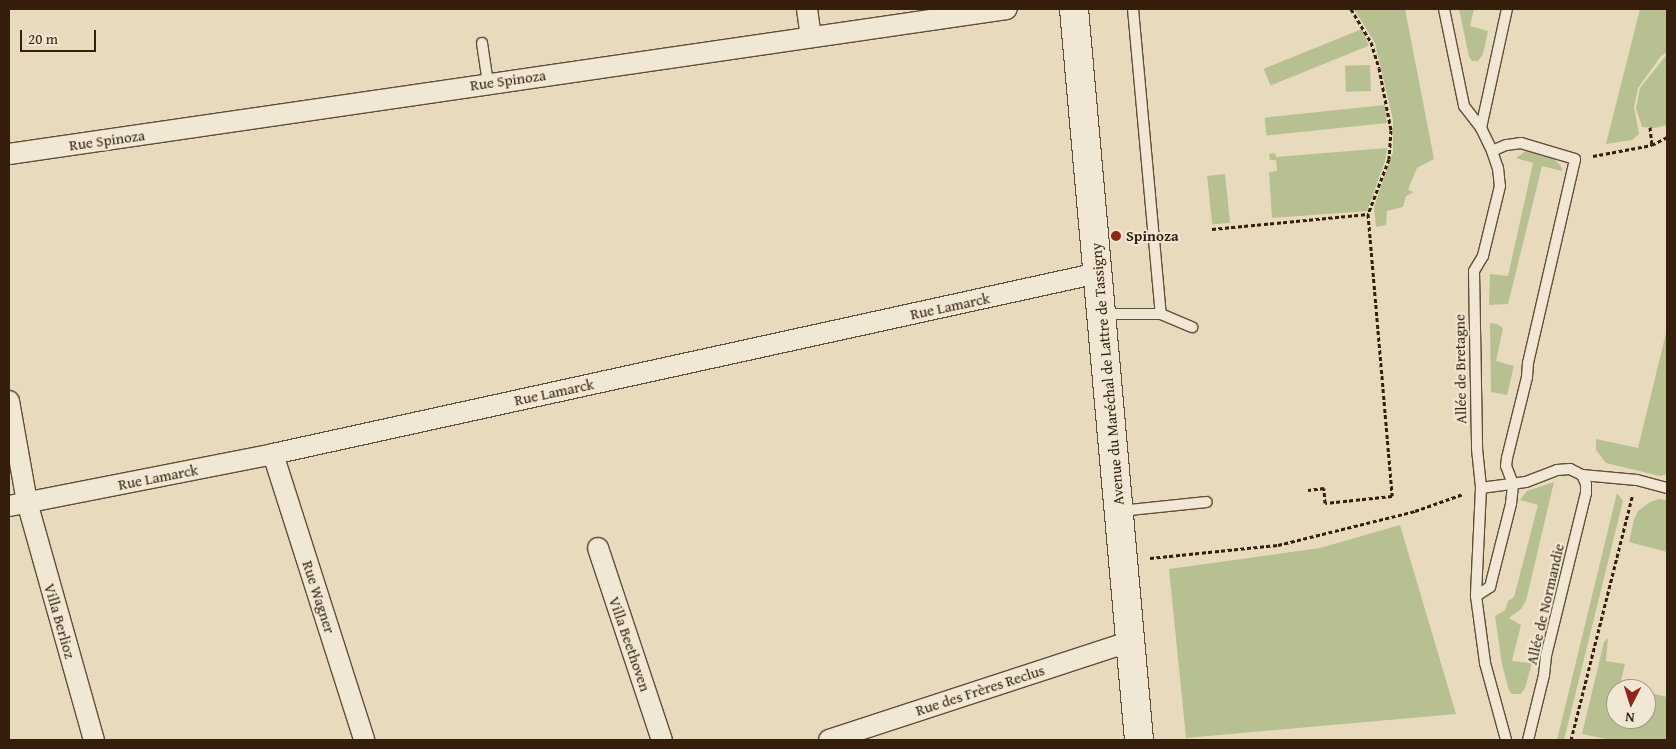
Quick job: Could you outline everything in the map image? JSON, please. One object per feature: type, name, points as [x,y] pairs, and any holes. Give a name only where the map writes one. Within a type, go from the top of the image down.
[{"type":"street","points":[[807,9],[811,36]]},
{"type":"street","name":"Rue Spinoza","points":[[9,154],[1007,9]]},
{"type":"street","name":"Avenue du Maréchal de Lattre de Tassigny","points":[[1074,9],[1125,561],[1139,740]]},
{"type":"street","name":"Rue Lamarck","points":[[18,504],[273,454],[1098,274]]},
{"type":"street","name":"Villa Berlioz","points":[[9,401],[18,504],[94,740]]},
{"type":"street","name":"Rue Wagner","points":[[273,454],[364,740]]},
{"type":"street","name":"Villa Beethoven","points":[[598,548],[662,740]]},
{"type":"street","name":"Rue des Frères Reclus","points":[[829,740],[1130,641]]},
{"type":"lane","points":[[1133,9],[1160,314]]},
{"type":"lane","name":"Allée de Bretagne","points":[[1444,9],[1464,106],[1481,128],[1492,151],[1498,168],[1500,186],[1483,256],[1474,271],[1477,449],[1480,488],[1476,596],[1485,663],[1506,740]]},
{"type":"lane","points":[[1481,128],[1507,9]]},
{"type":"lane","points":[[482,43],[488,83]]},
{"type":"lane","points":[[1476,596],[1490,587],[1510,504],[1513,484],[1506,466],[1507,458],[1527,377],[1528,363],[1575,159],[1522,143],[1506,145],[1492,151]]},
{"type":"lane","points":[[1102,314],[1160,314],[1192,327]]},
{"type":"lane","points":[[1480,488],[1526,482],[1557,470],[1570,469],[1582,475],[1637,480],[1667,488]]},
{"type":"lane","name":"Allée de Normandie","points":[[1528,740],[1544,675],[1546,656],[1586,493],[1582,475]]},
{"type":"lane","points":[[1120,511],[1208,502]]},
{"type":"path","points":[[1308,490],[1324,488],[1325,503],[1392,496],[1368,214],[1389,159],[1391,130],[1385,94],[1371,42],[1351,9]]},
{"type":"path","points":[[1650,127],[1652,145]]},
{"type":"path","points":[[1575,159],[1652,145],[1667,137]]},
{"type":"path","points":[[1212,229],[1368,214]]},
{"type":"path","points":[[1570,740],[1637,480]]},
{"type":"path","points":[[1125,561],[1278,545],[1415,511],[1480,488]]},
{"type":"green space","points":[[1354,9],[1405,9],[1434,159],[1417,168],[1408,190],[1414,192],[1406,196],[1403,207],[1387,211],[1386,225],[1376,227],[1374,207],[1393,152],[1393,120],[1375,43]]},
{"type":"green space","points":[[1459,9],[1474,9],[1470,26],[1488,31],[1483,54],[1478,61],[1472,61],[1469,57]]},
{"type":"green space","points":[[1640,9],[1667,9],[1667,52],[1661,56],[1638,88],[1634,107],[1639,134],[1632,140],[1606,144]]},
{"type":"green space","points":[[1362,29],[1369,46],[1270,85],[1264,69]]},
{"type":"green space","points":[[1667,54],[1667,125],[1655,128],[1642,127],[1636,108],[1640,88]]},
{"type":"green space","points":[[1370,65],[1371,91],[1346,92],[1345,66]]},
{"type":"green space","points":[[1385,105],[1387,123],[1267,136],[1265,118]]},
{"type":"green space","points":[[1387,148],[1385,161],[1367,211],[1272,218],[1269,172],[1277,171],[1276,160],[1270,160],[1269,154],[1275,153],[1276,157]]},
{"type":"green space","points":[[1526,151],[1552,157],[1561,166],[1562,171],[1542,166],[1508,304],[1489,305],[1490,274],[1508,276],[1533,163],[1516,158]]},
{"type":"green space","points":[[1225,174],[1230,223],[1212,225],[1207,176]]},
{"type":"green space","points":[[1490,323],[1497,324],[1503,328],[1496,361],[1514,366],[1507,395],[1491,392]]},
{"type":"green space","points":[[1667,329],[1667,474],[1660,476],[1606,463],[1596,450],[1596,439],[1638,448]]},
{"type":"green space","points":[[1554,482],[1526,601],[1521,609],[1509,618],[1521,625],[1512,661],[1532,663],[1525,688],[1521,694],[1512,694],[1509,691],[1502,664],[1495,616],[1505,610],[1508,601],[1514,597],[1538,505],[1520,500],[1527,491]]},
{"type":"green space","points":[[1617,493],[1623,501],[1564,740],[1557,740]]},
{"type":"green space","points":[[1659,499],[1667,500],[1667,552],[1629,542],[1634,519],[1638,511],[1650,502]]},
{"type":"green space","points":[[1400,525],[1456,714],[1186,738],[1169,569],[1320,548]]},
{"type":"green space","points":[[1608,638],[1606,661],[1625,664],[1621,679],[1606,679],[1606,729],[1656,729],[1656,694],[1667,697],[1667,740],[1611,740],[1582,734],[1604,642]]},
{"type":"place","name":"Spinoza","points":[[1116,236]]}]
